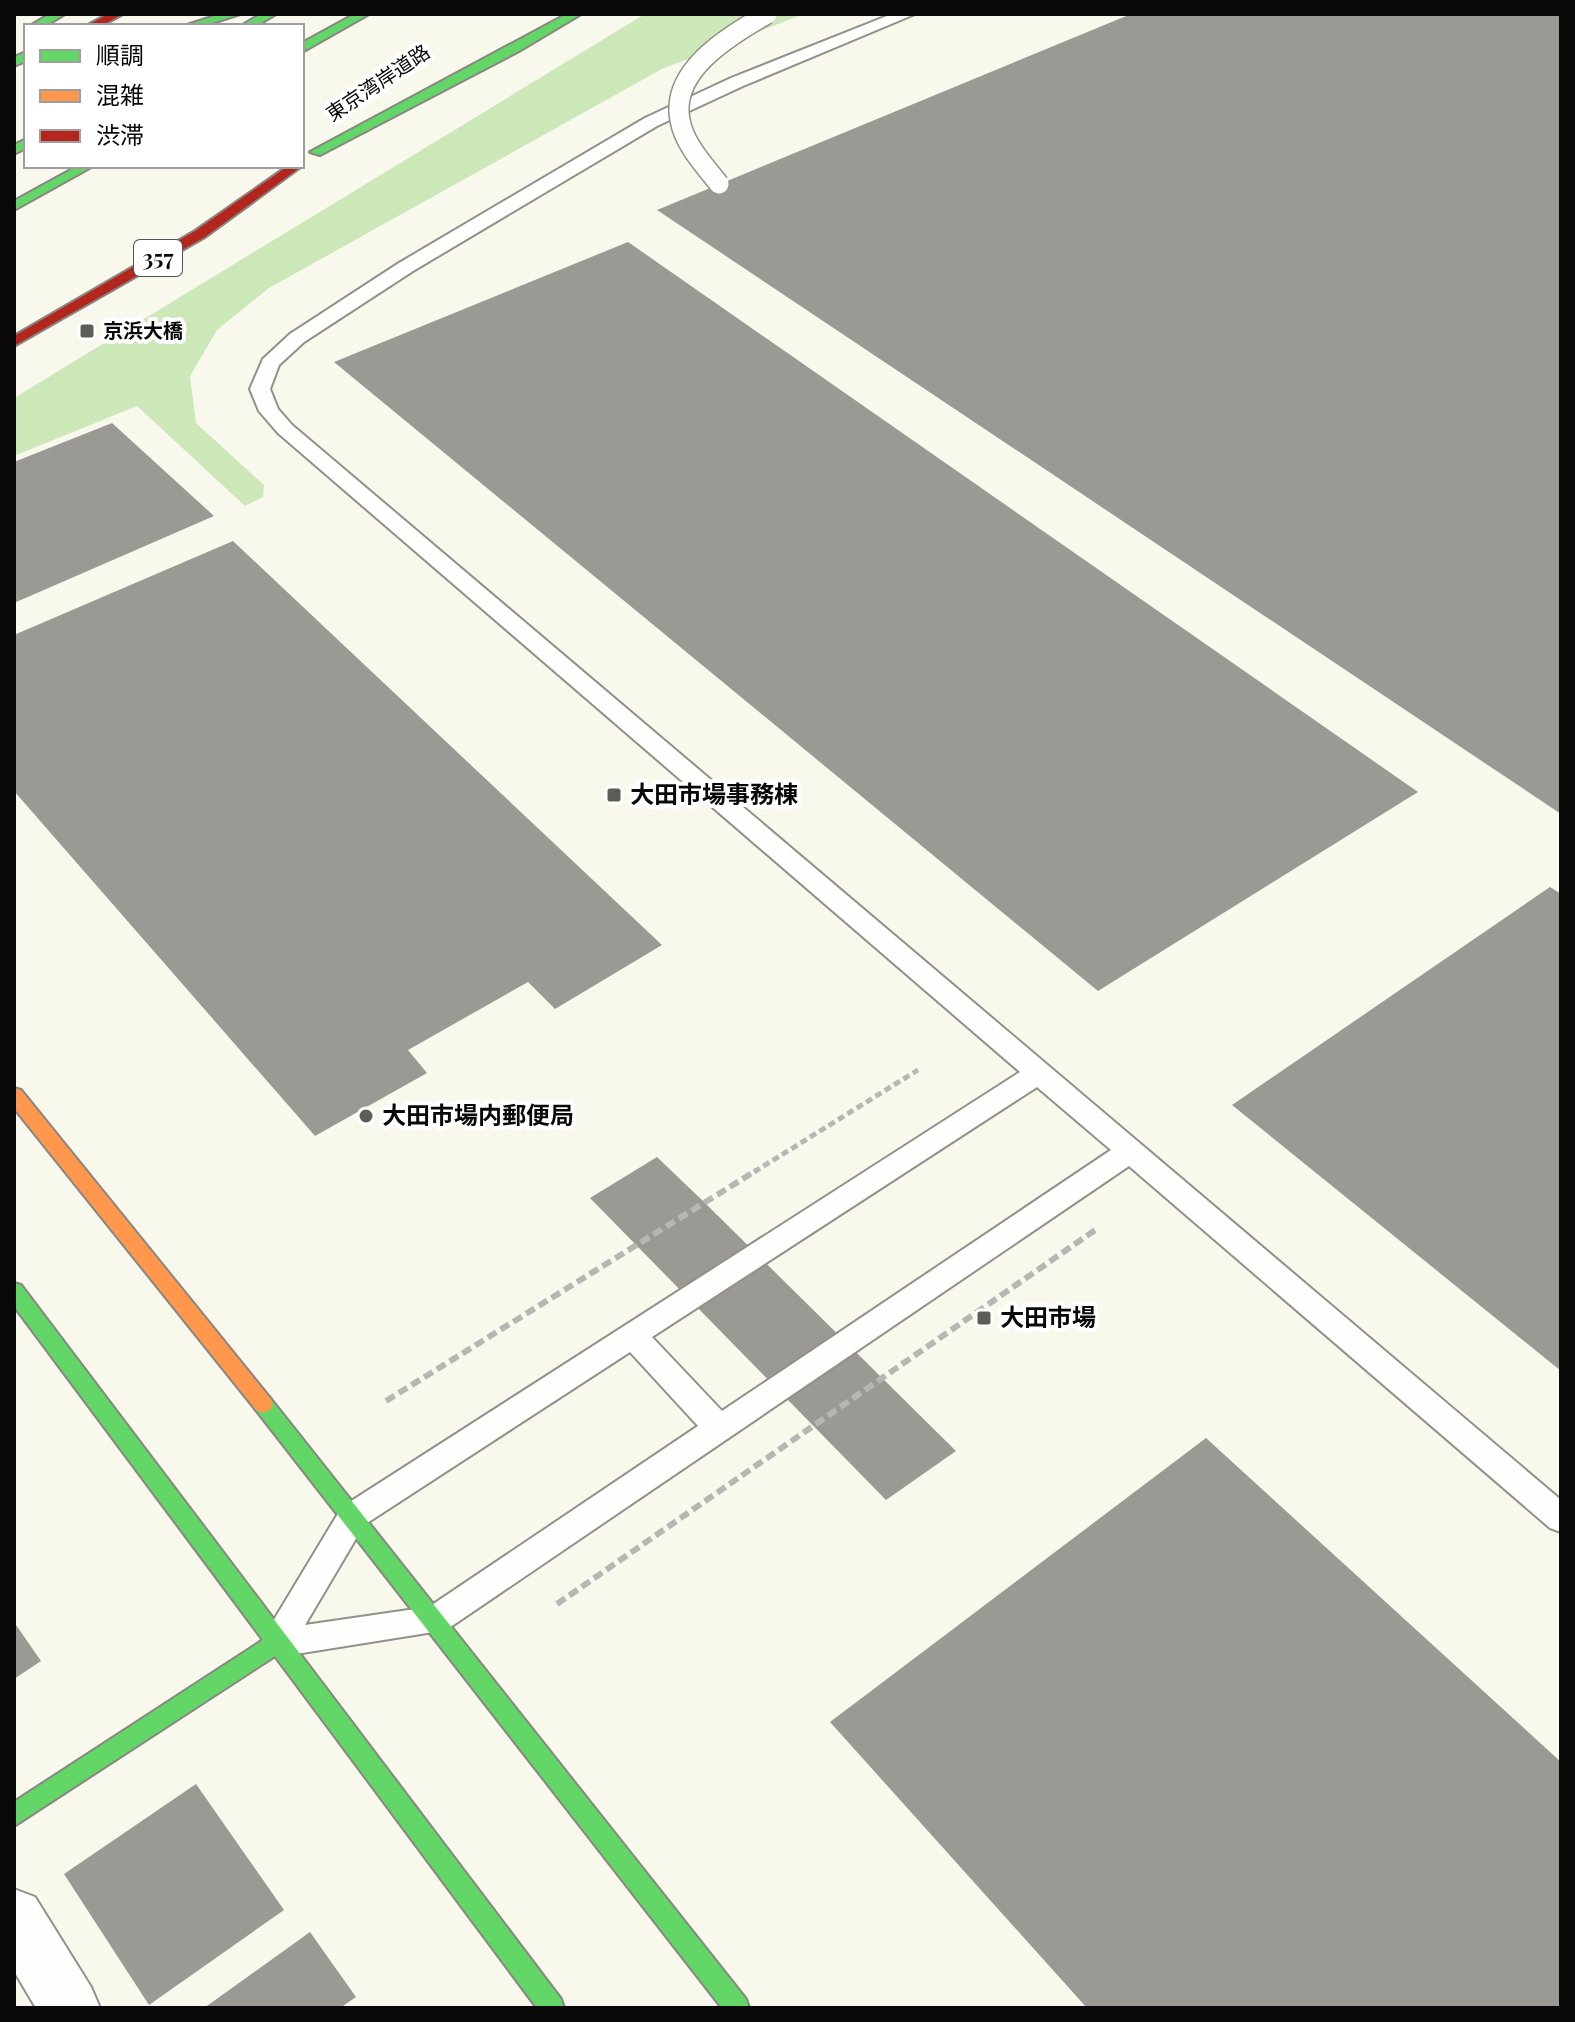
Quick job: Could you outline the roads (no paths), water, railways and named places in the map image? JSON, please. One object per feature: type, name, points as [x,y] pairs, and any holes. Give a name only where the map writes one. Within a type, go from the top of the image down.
[{"type":"main road","points":[[40,24],[59,14]]},
{"type":"main road","points":[[96,24],[117,14]]},
{"type":"main road","points":[[197,24],[234,14]]},
{"type":"main road","points":[[251,24],[270,14]]},
{"type":"main road","points":[[304,47],[363,14]]},
{"type":"main road","points":[[309,157],[515,49],[575,14]]},
{"type":"main road","name":"東京湾岸道路","points":[[309,157],[443,66]]},
{"type":"main road","points":[[14,206],[83,168]]},
{"type":"main road","name":"357","points":[[14,342],[200,234],[293,168]]},
{"type":"main road","points":[[14,1095],[353,1516],[737,2008]]},
{"type":"main road","points":[[14,1291],[552,2008]]},
{"type":"main road","points":[[14,1815],[277,1643]]},
{"type":"street","points":[[14,1917],[70,2008]]},
{"type":"lane","points":[[719,184],[690,143],[679,119],[681,101],[691,71],[702,58],[767,14]]},
{"type":"lane","points":[[907,14],[737,82],[651,122],[406,267],[297,338],[270,363],[260,389],[269,411],[285,429],[1561,1519]]},
{"type":"lane","points":[[277,1643],[353,1516],[1038,1073]]},
{"type":"lane","points":[[277,1643],[435,1620],[1130,1151]]},
{"type":"lane","points":[[632,1335],[719,1428]]},
{"type":"place","name":"京浜大橋","points":[[87,331]]},
{"type":"place","name":"大田市場事務棟","points":[[614,795]]},
{"type":"place","name":"大田市場内郵便局","points":[[366,1116]]},
{"type":"place","name":"大田市場","points":[[984,1318]]}]
